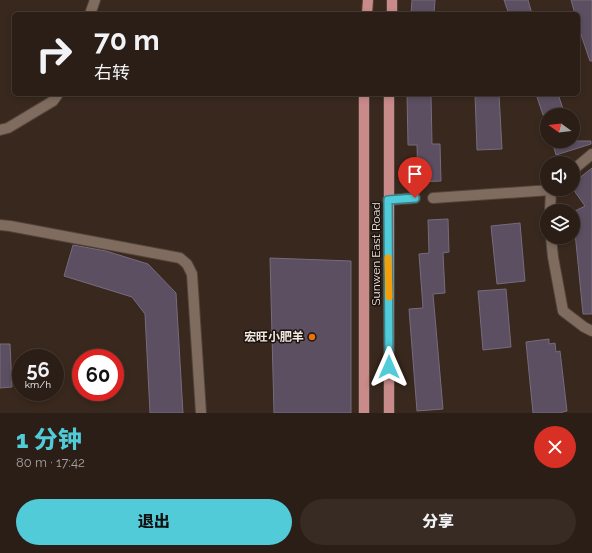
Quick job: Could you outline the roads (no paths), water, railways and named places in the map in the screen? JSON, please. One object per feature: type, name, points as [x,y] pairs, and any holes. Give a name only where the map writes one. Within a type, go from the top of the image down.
[{"type":"main road","points":[[367,12],[368,0]]},
{"type":"main road","points":[[392,0],[392,12]]},
{"type":"main road","name":"Sunwen East Road","points":[[364,96],[364,413]]},
{"type":"main road","name":"Sunwen East Road","points":[[389,96],[389,413]]},
{"type":"street","points":[[91,12],[95,0]]},
{"type":"street","points":[[0,130],[8,128],[53,101],[57,96]]},
{"type":"street","points":[[580,164],[592,154]]},
{"type":"street","points":[[432,198],[540,190]]},
{"type":"street","points":[[388,200],[415,198]]},
{"type":"street","points":[[0,225],[180,258],[187,264],[192,274],[201,413]]},
{"type":"street","points":[[552,244],[563,311],[584,327],[592,331]]},
{"type":"place","name":"宏旺小肥羊","points":[[312,337]]}]
